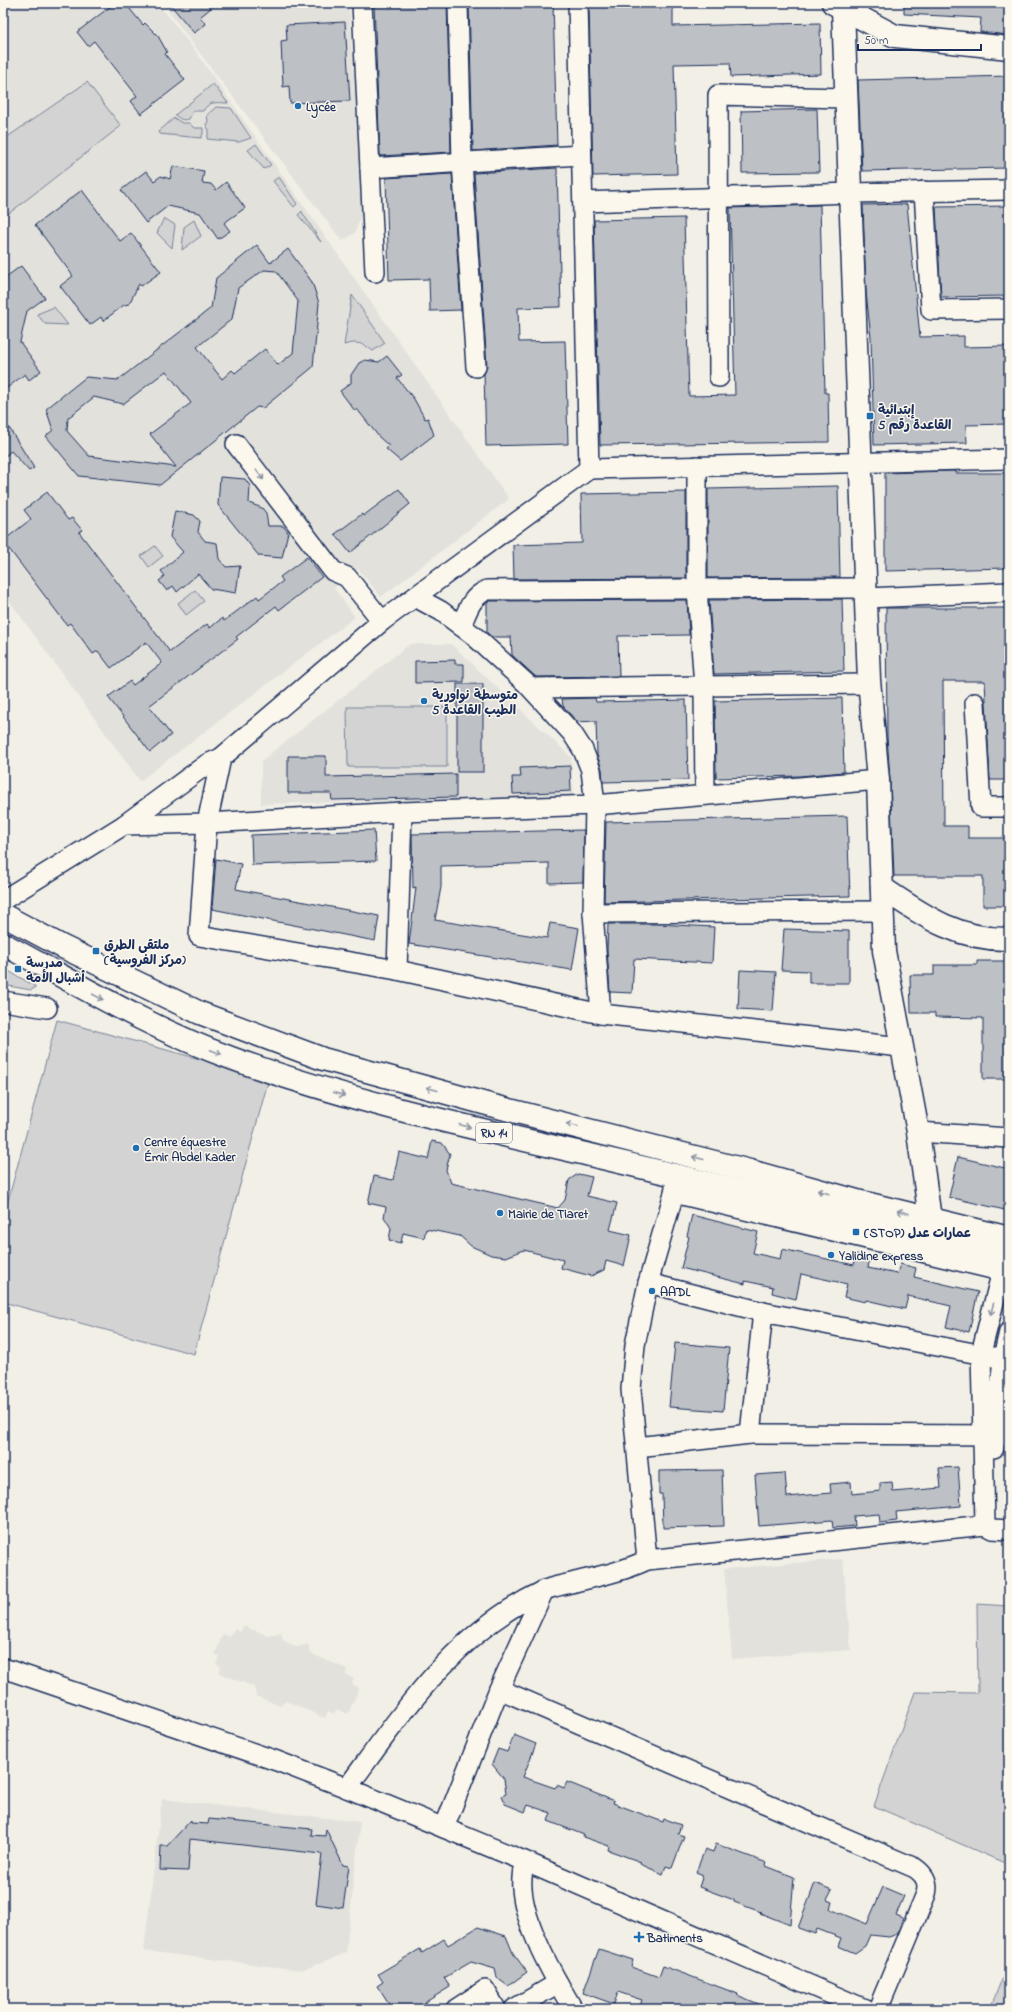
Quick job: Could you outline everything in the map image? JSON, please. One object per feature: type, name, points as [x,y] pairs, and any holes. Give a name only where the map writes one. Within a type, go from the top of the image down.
[{"type":"main road","points":[[838,6],[895,36],[1009,48]]},
{"type":"main road","points":[[838,6],[846,98],[869,684],[878,780],[882,911],[888,978],[918,1132],[930,1219]]},
{"type":"main road","points":[[882,888],[940,925],[978,937],[1009,939]]},
{"type":"main road","name":"RN 14","points":[[3,915],[62,947],[200,1013],[323,1059],[930,1219],[1009,1238]]},
{"type":"main road","name":"RN 14","points":[[3,944],[117,1007],[184,1039],[236,1060],[346,1097],[675,1184],[1007,1267]]},
{"type":"street","points":[[362,3],[375,272]]},
{"type":"street","points":[[458,3],[462,162],[476,367]]},
{"type":"street","points":[[578,3],[589,469]]},
{"type":"street","points":[[719,377],[720,197],[718,95],[846,98]]},
{"type":"street","points":[[370,168],[582,155]]},
{"type":"street","points":[[583,202],[850,193],[1009,190]]},
{"type":"street","points":[[924,192],[931,310],[1009,309]]},
{"type":"street","points":[[236,444],[333,572],[347,577],[382,621]]},
{"type":"street","points":[[3,900],[124,825],[207,764],[221,758],[382,621],[589,469],[1009,459]]},
{"type":"street","points":[[697,466],[697,589],[704,686],[706,795]]},
{"type":"street","points":[[461,626],[472,602],[477,595],[487,590],[697,589],[865,593],[1009,592]]},
{"type":"street","points":[[415,597],[441,610],[531,688],[572,733],[583,750],[591,770],[595,805],[593,913],[601,1014]]},
{"type":"street","points":[[531,688],[869,684]]},
{"type":"street","points":[[975,703],[981,807],[1009,807]]},
{"type":"street","points":[[221,758],[207,823],[199,936],[397,970],[601,1014],[901,1047]]},
{"type":"street","points":[[124,825],[207,823],[402,812],[595,805],[878,780]]},
{"type":"street","points":[[397,970],[402,812]]},
{"type":"street","points":[[593,913],[882,911]]},
{"type":"street","points":[[3,1001],[47,1008]]},
{"type":"street","points":[[918,1132],[1009,1138]]},
{"type":"street","points":[[647,1560],[631,1388],[635,1345],[648,1283],[675,1184]]},
{"type":"street","points":[[995,1436],[981,1353],[1007,1267]]},
{"type":"street","points":[[648,1283],[763,1312],[1006,1359]]},
{"type":"street","points":[[750,1434],[763,1312]]},
{"type":"street","points":[[347,1788],[414,1697],[468,1639],[505,1611],[544,1590],[625,1570],[647,1560],[996,1528],[995,1436],[1009,1332]]},
{"type":"street","points":[[637,1447],[750,1434],[995,1436]]},
{"type":"street","points":[[444,1828],[499,1689],[544,1590]]},
{"type":"street","points":[[3,1668],[270,1758],[347,1788],[524,1860],[865,2009]]},
{"type":"street","points":[[499,1689],[915,1868],[921,1872],[926,1878],[928,1886],[926,1894],[878,2009]]},
{"type":"street","points":[[524,1860],[522,1888],[526,1912],[558,1983],[573,2009]]},
{"type":"street","points":[[514,2009],[558,1983]]},
{"type":"street","points":[[456,2009],[485,1990],[496,2009]]},
{"type":"shaded area","points":[[3,3],[158,3],[196,52],[509,499],[381,597],[358,569],[347,577],[334,588],[355,617],[140,781],[3,592]]},
{"type":"shaded area","name":"Lycée","points":[[162,3],[349,3],[363,210],[355,233],[342,241]]},
{"type":"shaded area","points":[[87,82],[121,126],[3,218],[3,140]]},
{"type":"shaded area","points":[[213,84],[228,103],[211,104],[208,105],[203,111],[193,111],[187,120],[181,119],[175,115]]},
{"type":"shaded area","points":[[216,107],[231,108],[251,138],[239,142],[207,139],[209,130],[206,125],[208,121],[207,115]]},
{"type":"shaded area","points":[[174,118],[182,123],[189,123],[194,128],[203,128],[201,138],[159,134],[158,132]]},
{"type":"shaded area","points":[[256,144],[271,165],[264,169],[248,150]]},
{"type":"shaded area","points":[[279,177],[297,204],[294,207],[273,181]]},
{"type":"shaded area","points":[[302,212],[321,242],[298,215]]},
{"type":"shaded area","points":[[164,218],[175,225],[172,248],[157,233]]},
{"type":"shaded area","points":[[194,220],[201,236],[182,250],[184,227]]},
{"type":"shaded area","points":[[352,295],[385,343],[373,351],[366,346],[359,344],[352,343],[344,345]]},
{"type":"shaded area","points":[[54,307],[68,325],[45,324],[37,314]]},
{"type":"shaded area","points":[[155,546],[163,556],[149,567],[141,556]]},
{"type":"shaded area","points":[[195,590],[204,601],[186,615],[178,603]]},
{"type":"shaded area","name":"متوسطة نواورية الطيب القاعدة 5","points":[[410,644],[451,644],[571,757],[573,797],[261,804],[261,761]]},
{"type":"shaded area","points":[[347,707],[447,707],[447,767],[348,767]]},
{"type":"shaded area","points":[[3,968],[35,986],[35,988],[31,990],[3,985]]},
{"type":"shaded area","name":"Centre équestre Émir Abdel Kader","points":[[57,1020],[269,1078],[194,1354],[3,1302],[3,1219]]},
{"type":"shaded area","points":[[843,1559],[851,1650],[732,1659],[724,1569]]},
{"type":"shaded area","points":[[977,1604],[1009,1606],[1009,1865],[874,1806],[915,1692],[978,1693]]},
{"type":"shaded area","points":[[243,1626],[269,1636],[281,1633],[283,1640],[296,1647],[308,1644],[310,1653],[347,1669],[345,1675],[354,1679],[352,1684],[359,1688],[348,1714],[337,1709],[334,1714],[328,1711],[325,1718],[286,1701],[280,1706],[256,1696],[254,1687],[219,1673],[221,1666],[216,1664],[219,1656],[215,1654],[223,1634],[230,1637],[234,1629],[241,1632]]},
{"type":"shaded area","points":[[162,1799],[360,1822],[346,1953],[302,1970],[144,1951]]},
{"type":"shaded area","points":[[1009,1961],[1009,2009],[990,2009]]},
{"type":"building","points":[[115,3],[125,3],[143,25],[145,23],[158,36],[167,52],[165,54],[185,80],[141,114],[131,101],[137,96],[94,41],[88,46],[77,32]]},
{"type":"building","points":[[169,3],[217,3],[200,17],[206,24],[194,33]]},
{"type":"building","points":[[374,3],[447,3],[451,152],[380,156]]},
{"type":"building","points":[[469,3],[553,3],[557,145],[473,151]]},
{"type":"building","points":[[904,3],[1009,3],[1009,35],[980,32],[981,18],[904,14]]},
{"type":"building","points":[[673,4],[673,26],[820,23],[821,74],[731,77],[730,63],[674,64],[677,174],[593,176],[589,6]]},
{"type":"building","points":[[345,22],[350,101],[290,103],[289,86],[283,87],[281,41],[287,40],[286,25]]},
{"type":"building","points":[[1009,76],[1009,168],[862,171],[858,80]]},
{"type":"building","points":[[817,109],[819,172],[742,173],[741,111]]},
{"type":"building","points":[[173,166],[204,171],[202,183],[211,184],[216,190],[226,182],[245,208],[224,223],[230,231],[218,239],[200,213],[168,206],[146,223],[121,190],[146,171],[154,181],[161,176],[170,179]]},
{"type":"building","points":[[557,168],[561,307],[518,308],[519,342],[565,341],[568,444],[486,446],[484,374],[487,366],[474,173]]},
{"type":"building","points":[[452,174],[461,310],[430,311],[429,279],[389,280],[386,178]]},
{"type":"building","points":[[82,190],[120,241],[131,233],[161,272],[141,286],[139,284],[129,304],[124,305],[103,321],[101,317],[90,325],[60,286],[73,276],[35,225]]},
{"type":"building","points":[[907,204],[920,337],[964,336],[964,347],[1009,346],[1009,424],[966,425],[967,443],[874,445],[871,338],[866,292],[863,205]]},
{"type":"building","points":[[820,205],[825,393],[828,393],[829,442],[600,445],[594,220],[684,218],[689,396],[735,395],[730,208]]},
{"type":"building","points":[[1009,206],[1009,296],[941,297],[936,207]]},
{"type":"building","points":[[257,245],[270,263],[288,249],[312,282],[319,303],[313,367],[263,408],[257,407],[160,485],[79,476],[46,436],[53,430],[46,409],[86,377],[118,380],[211,308],[216,278]],"holes":[[[264,270],[276,271],[298,301],[293,353],[278,365],[265,349],[235,373],[232,370],[222,379],[197,347],[232,319],[238,288]],[[166,371],[191,403],[150,434],[176,467],[89,456],[67,431],[68,418],[94,397],[123,404]]]},
{"type":"building","points":[[21,266],[45,298],[27,311],[20,342],[41,371],[29,380],[25,374],[3,391],[3,279]]},
{"type":"building","points":[[387,356],[402,375],[397,378],[414,399],[425,419],[428,418],[434,435],[400,461],[386,449],[389,446],[379,437],[357,409],[355,411],[340,391],[351,383],[351,375],[359,363],[365,360],[379,362]]},
{"type":"building","points":[[3,418],[34,468],[29,471],[11,451],[3,458]]},
{"type":"building","points":[[956,471],[956,473],[1009,473],[1009,568],[885,571],[885,473]]},
{"type":"building","points":[[220,477],[245,479],[250,486],[249,503],[262,508],[266,513],[268,526],[283,526],[288,532],[282,558],[259,556],[218,505]]},
{"type":"building","points":[[838,486],[840,577],[708,578],[708,489]]},
{"type":"building","points":[[399,489],[410,504],[350,553],[335,534],[362,514],[363,516]]},
{"type":"building","points":[[47,492],[68,520],[72,518],[82,530],[79,532],[170,652],[207,624],[210,628],[222,618],[224,621],[257,596],[259,599],[283,581],[280,577],[307,557],[322,577],[279,610],[276,606],[236,637],[238,639],[149,706],[171,735],[150,752],[108,697],[130,681],[133,685],[162,663],[146,642],[111,668],[98,651],[93,654],[70,623],[67,625],[3,541],[31,519],[24,510]]},
{"type":"building","points":[[686,492],[686,578],[514,579],[513,545],[582,543],[581,494]]},
{"type":"building","points":[[175,511],[194,515],[200,521],[198,532],[205,541],[217,543],[219,559],[226,567],[240,566],[236,593],[211,589],[198,574],[177,592],[173,586],[167,591],[159,581],[165,576],[161,571],[183,552],[170,537]]},
{"type":"building","points":[[842,599],[844,671],[714,674],[709,600]]},
{"type":"building","points":[[687,600],[689,635],[618,636],[619,676],[536,677],[512,655],[511,637],[492,637],[487,633],[487,603],[490,601]]},
{"type":"building","points":[[886,608],[1009,608],[1009,780],[990,780],[985,681],[943,681],[944,826],[968,826],[968,838],[1009,838],[1009,906],[983,906],[983,876],[894,876],[887,736]]},
{"type":"building","points":[[455,660],[455,664],[464,664],[464,682],[415,683],[415,661]]},
{"type":"building","points":[[457,684],[483,684],[483,772],[457,772]]},
{"type":"building","points":[[595,698],[596,702],[686,700],[688,780],[603,782],[602,769],[597,755],[596,721],[577,722],[563,706],[562,699]]},
{"type":"building","points":[[842,698],[844,772],[800,776],[716,778],[715,701]]},
{"type":"building","points":[[288,756],[326,756],[326,777],[456,774],[456,797],[332,800],[331,793],[288,793]]},
{"type":"building","points":[[570,766],[571,791],[513,794],[512,777],[521,777],[520,768]]},
{"type":"building","points":[[847,816],[850,896],[604,902],[606,822]]},
{"type":"building","points":[[374,830],[376,861],[252,865],[251,835]]},
{"type":"building","points":[[584,830],[583,882],[549,883],[549,863],[441,866],[441,887],[435,920],[547,938],[550,923],[579,928],[572,970],[409,944],[416,887],[413,888],[412,834]]},
{"type":"building","points":[[216,859],[241,864],[236,889],[379,916],[375,941],[212,909]]},
{"type":"building","points":[[608,924],[655,924],[714,927],[712,963],[634,959],[632,993],[610,992],[607,950]]},
{"type":"building","points":[[784,929],[849,931],[849,983],[809,983],[809,971],[781,970]]},
{"type":"building","points":[[977,961],[1009,961],[1009,1079],[983,1079],[983,1018],[935,1017],[935,1013],[911,1013],[910,975],[934,975],[934,965],[977,965]]},
{"type":"building","points":[[740,970],[776,972],[773,1011],[738,1009]]},
{"type":"building","name":"Mairie de Tiaret","points":[[432,1141],[442,1143],[450,1154],[446,1170],[451,1183],[558,1208],[565,1200],[569,1180],[578,1174],[592,1177],[587,1196],[617,1203],[610,1230],[631,1235],[624,1266],[606,1261],[604,1270],[591,1276],[561,1268],[563,1260],[524,1250],[506,1257],[491,1255],[471,1246],[460,1236],[426,1229],[424,1238],[403,1233],[401,1243],[389,1240],[391,1228],[384,1217],[386,1207],[368,1203],[374,1176],[393,1180],[399,1152],[428,1159]]},
{"type":"building","points":[[958,1157],[1009,1169],[1009,1211],[949,1197]]},
{"type":"building","points":[[692,1215],[758,1232],[753,1253],[780,1259],[782,1249],[854,1265],[856,1254],[870,1257],[868,1268],[897,1274],[900,1264],[916,1268],[914,1277],[978,1292],[969,1332],[946,1327],[951,1306],[908,1296],[905,1309],[866,1300],[865,1302],[844,1297],[847,1284],[801,1274],[796,1299],[772,1293],[773,1287],[745,1281],[745,1284],[681,1268],[689,1237],[687,1236]]},
{"type":"building","points":[[675,1343],[729,1348],[723,1411],[669,1407]]},
{"type":"building","points":[[958,1467],[961,1506],[896,1512],[897,1521],[880,1523],[879,1514],[854,1516],[855,1526],[833,1528],[832,1520],[759,1526],[755,1475],[785,1473],[787,1497],[831,1493],[830,1484],[851,1482],[852,1494],[880,1491],[880,1483],[892,1482],[893,1492],[941,1488],[939,1468]]},
{"type":"building","points":[[722,1470],[724,1526],[663,1528],[662,1494],[659,1494],[659,1471]]},
{"type":"building","points":[[514,1735],[536,1744],[523,1777],[555,1788],[557,1785],[564,1788],[567,1782],[614,1801],[613,1803],[663,1822],[664,1819],[681,1825],[678,1834],[684,1836],[672,1868],[666,1866],[663,1874],[640,1864],[641,1862],[608,1850],[609,1846],[583,1837],[584,1835],[548,1821],[551,1813],[528,1805],[525,1812],[505,1804],[502,1796],[506,1794],[504,1779],[492,1764],[498,1749],[507,1752]]},
{"type":"building","points":[[209,1819],[312,1829],[311,1835],[325,1836],[326,1829],[343,1865],[349,1866],[343,1908],[316,1904],[322,1854],[190,1839],[188,1871],[160,1870],[161,1846],[167,1846],[191,1820],[191,1823],[208,1824]]},
{"type":"building","points":[[716,1844],[767,1863],[766,1866],[794,1877],[790,1925],[734,1902],[734,1900],[699,1887],[703,1875],[696,1872],[705,1849],[713,1852]]},
{"type":"building","points":[[815,1883],[832,1890],[827,1900],[832,1902],[830,1909],[867,1924],[883,1887],[904,1896],[896,1915],[903,1918],[897,1934],[889,1937],[870,1935],[865,1946],[855,1953],[838,1946],[841,1938],[817,1929],[815,1934],[798,1928]]},
{"type":"building","points":[[478,1927],[506,1936],[513,1953],[527,1972],[508,1986],[497,1978],[495,1969],[471,1962],[444,1978],[450,1987],[424,2003],[425,2004],[418,2009],[392,2009],[377,1986],[383,1982],[378,1974],[420,1949],[422,1953],[444,1939],[448,1945]]},
{"type":"building","points":[[599,1949],[633,1960],[631,1967],[659,1977],[663,1966],[738,1994],[737,1995],[771,2009],[639,2009],[642,2000],[618,1992],[614,2004],[583,1993]]},
{"type":"place","name":"Lycée","points":[[298,106]]},
{"type":"place","name":"إبتدائية القاعدة رقم 5","points":[[870,416]]},
{"type":"place","name":"متوسطة نواورية الطيب القاعدة 5","points":[[424,701]]},
{"type":"place","name":"ملتقى الطرق (مركز الفروسية)","points":[[96,951]]},
{"type":"place","name":"مدرسة أشبال الأمة","points":[[18,969]]},
{"type":"place","name":"Centre équestre Émir Abdel Kader","points":[[136,1148]]},
{"type":"place","name":"Mairie de Tiaret","points":[[500,1213]]},
{"type":"place","name":"(STOP) عمارات عدل","points":[[856,1232]]},
{"type":"place","name":"Yalidine express","points":[[831,1255]]},
{"type":"place","name":"AADL","points":[[652,1291]]},
{"type":"place","name":"Batiments","points":[[639,1937]]}]
